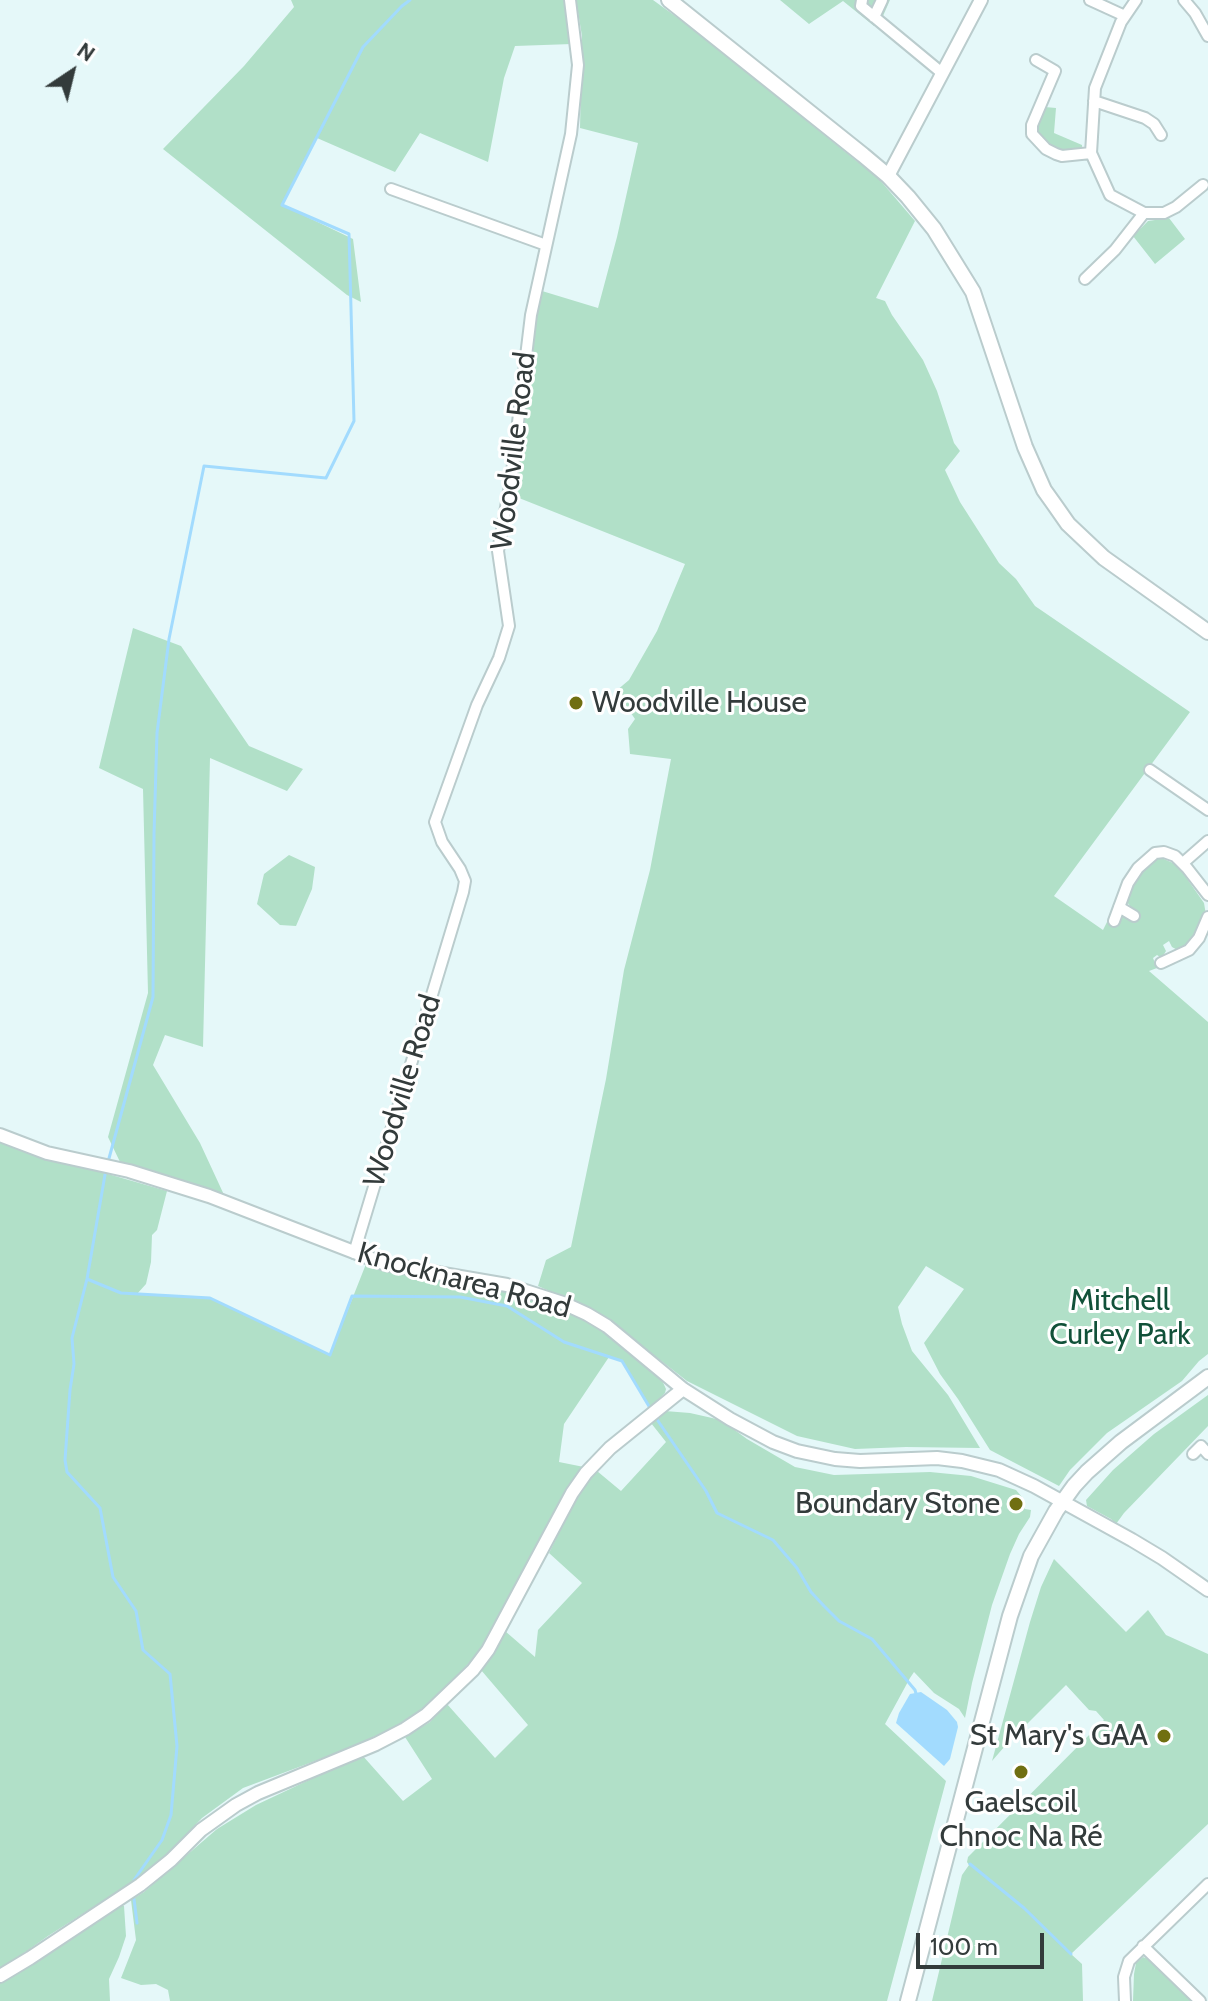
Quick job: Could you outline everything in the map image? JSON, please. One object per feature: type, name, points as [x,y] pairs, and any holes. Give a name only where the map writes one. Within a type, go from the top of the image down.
[{"type":"main road","points":[[669,0],[888,176],[934,229],[973,292],[1025,447],[1044,490],[1068,524],[1104,558],[1208,632]]},
{"type":"main road","points":[[908,2001],[1020,1585],[1043,1533],[1087,1472],[1121,1442],[1208,1377]]},
{"type":"street","name":"Woodville Road","points":[[354,1253],[463,892],[465,881],[442,842],[435,822],[509,626],[498,551],[511,480],[531,315],[570,139],[578,65],[570,0]]},
{"type":"street","points":[[862,0],[861,6],[942,73]]},
{"type":"street","points":[[874,17],[882,0]]},
{"type":"street","points":[[888,176],[981,0]]},
{"type":"street","points":[[1090,0],[1125,16]]},
{"type":"street","points":[[1136,0],[1125,16],[1095,88],[1091,153],[1110,195],[1147,215],[1164,213],[1176,207],[1203,185]]},
{"type":"street","points":[[1184,0],[1208,36]]},
{"type":"street","points":[[1036,60],[1055,71],[1032,125],[1032,134],[1046,149],[1062,156],[1091,153]]},
{"type":"street","points":[[1094,101],[1145,118],[1154,124],[1161,135]]},
{"type":"street","points":[[391,189],[546,245]]},
{"type":"street","points":[[1085,279],[1115,250],[1144,213]]},
{"type":"street","points":[[1150,770],[1166,774],[1208,810]]},
{"type":"street","points":[[1183,863],[1208,841]]},
{"type":"street","points":[[1114,921],[1128,883],[1138,868],[1155,853],[1175,856],[1208,895]]},
{"type":"street","points":[[1119,907],[1134,916]]},
{"type":"street","points":[[1166,956],[1189,950],[1199,938],[1208,917]]},
{"type":"street","name":"Knocknarea Road","points":[[0,1135],[47,1153],[209,1196],[403,1269],[507,1285],[563,1303],[607,1326],[683,1389],[748,1429],[797,1451],[847,1460],[937,1458],[972,1463],[1011,1475],[1162,1558],[1208,1590]]},
{"type":"street","points":[[0,1976],[140,1885],[201,1830],[236,1805],[376,1744],[426,1715],[473,1670],[488,1650],[572,1493],[586,1473],[610,1448],[683,1389]]},
{"type":"street","points":[[1193,1454],[1201,1446],[1208,1454]]},
{"type":"street","points":[[1125,2001],[1124,1977],[1129,1961],[1207,1887]]},
{"type":"street","points":[[1143,1946],[1200,2001]]},
{"type":"green space","points":[[291,0],[564,0],[572,44],[515,46],[504,78],[488,162],[420,133],[395,172],[317,138],[282,205],[353,239],[361,302],[347,295],[163,149],[244,66],[294,7]]},
{"type":"green space","name":"Mitchell Curley Park","points":[[576,0],[653,0],[879,179],[915,221],[876,298],[885,301],[923,360],[937,391],[954,443],[960,451],[945,470],[960,502],[999,563],[1016,579],[1035,606],[1190,712],[1054,896],[1103,930],[1107,922],[1118,925],[1123,915],[1136,913],[1126,901],[1133,883],[1150,862],[1158,858],[1175,864],[1204,903],[1206,915],[1200,929],[1181,952],[1169,941],[1163,945],[1166,951],[1163,956],[1153,958],[1157,968],[1149,971],[1208,1022],[1208,1354],[1182,1381],[1107,1433],[1070,1470],[1059,1486],[990,1450],[940,1374],[924,1343],[964,1289],[926,1266],[898,1307],[902,1324],[912,1351],[948,1395],[980,1448],[855,1449],[797,1436],[687,1381],[601,1314],[538,1286],[546,1260],[571,1247],[606,1079],[624,970],[650,870],[671,759],[630,754],[628,729],[635,719],[616,691],[629,680],[657,631],[685,564],[514,496],[538,302],[542,291],[598,308],[638,143],[580,128],[582,36]]},
{"type":"green space","points":[[780,0],[890,0],[883,16],[874,26],[843,1],[809,24]]},
{"type":"green space","points":[[1045,107],[1056,108],[1054,133],[1082,145],[1082,151],[1056,151],[1042,139],[1036,130]]},
{"type":"green space","points":[[1169,218],[1185,239],[1155,264],[1133,236],[1148,221]]},
{"type":"green space","points":[[133,628],[181,646],[249,746],[303,769],[287,791],[210,758],[203,1047],[165,1035],[153,1065],[200,1143],[225,1197],[121,1164],[108,1137],[148,993],[143,789],[99,768]]},
{"type":"green space","points":[[289,855],[315,867],[312,889],[296,926],[280,925],[257,904],[264,874]]},
{"type":"green space","points":[[0,1139],[167,1191],[157,1230],[152,1235],[146,1284],[137,1294],[210,1298],[330,1355],[366,1264],[396,1274],[492,1287],[572,1312],[605,1330],[660,1376],[666,1389],[650,1408],[622,1361],[609,1357],[564,1424],[559,1462],[584,1467],[552,1515],[491,1634],[442,1693],[402,1724],[347,1749],[243,1788],[202,1818],[142,1876],[0,1970]]},
{"type":"green space","points":[[1208,1395],[1208,1426],[1116,1524],[1087,1506],[1086,1500],[1113,1470],[1154,1434]]},
{"type":"green space","points":[[665,1411],[721,1420],[795,1467],[834,1475],[930,1472],[971,1476],[1016,1490],[1022,1497],[1025,1509],[1031,1510],[1010,1554],[992,1605],[965,1718],[959,1709],[934,1693],[914,1672],[885,1724],[946,1781],[887,2001],[170,2001],[168,1990],[156,1984],[141,1985],[121,1978],[136,1940],[131,1900],[217,1829],[256,1805],[362,1755],[403,1801],[432,1779],[405,1737],[430,1722],[447,1704],[495,1758],[528,1725],[481,1670],[505,1631],[535,1657],[538,1630],[582,1583],[549,1553],[577,1496],[597,1471],[621,1491],[666,1442],[651,1423]]},
{"type":"green space","points":[[1054,1559],[1126,1632],[1148,1610],[1166,1635],[1208,1654],[1208,1824],[1071,1954],[1082,1964],[1083,2001],[932,2001],[962,1875],[969,1865],[968,1857],[1104,1720],[1096,1711],[1089,1710],[1066,1685],[992,1761],[1030,1622]]},
{"type":"green space","points":[[121,1904],[124,1906],[126,1936],[109,1979],[110,2001],[0,2001],[0,1981]]},
{"type":"green space","points":[[1143,1957],[1193,2001],[1133,2001],[1136,1963]]},
{"type":"water","points":[[921,1692],[947,1710],[957,1722],[950,1759],[944,1766],[896,1723],[910,1694]]},
{"type":"waterway","points":[[108,1162],[153,997],[157,733],[169,639],[204,466],[326,478],[354,421],[349,234],[282,205],[363,47],[410,0]]},
{"type":"waterway","points":[[106,1169],[87,1279],[72,1338],[74,1364],[65,1460],[67,1472],[100,1508],[113,1577],[136,1611],[143,1650],[170,1674],[177,1746],[171,1815],[162,1840],[134,1880]]},
{"type":"waterway","points":[[87,1279],[121,1293],[210,1298],[330,1355],[352,1296],[460,1297],[507,1306],[564,1342],[622,1361],[650,1408]]},
{"type":"waterway","points":[[656,1418],[706,1491],[717,1513],[773,1540],[797,1568],[811,1592],[839,1621],[872,1639],[915,1690],[917,1697]]},
{"type":"waterway","points":[[970,1864],[1024,1908],[1071,1954]]},
{"type":"waterway","points":[[134,1899],[137,1923]]},
{"type":"place","name":"Woodville House","points":[[576,703]]},
{"type":"place","name":"Boundary Stone","points":[[1016,1504]]},
{"type":"place","name":"St Mary's GAA","points":[[1164,1736]]},
{"type":"place","name":"Gaelscoil Chnoc Na Ré","points":[[1021,1772]]}]
